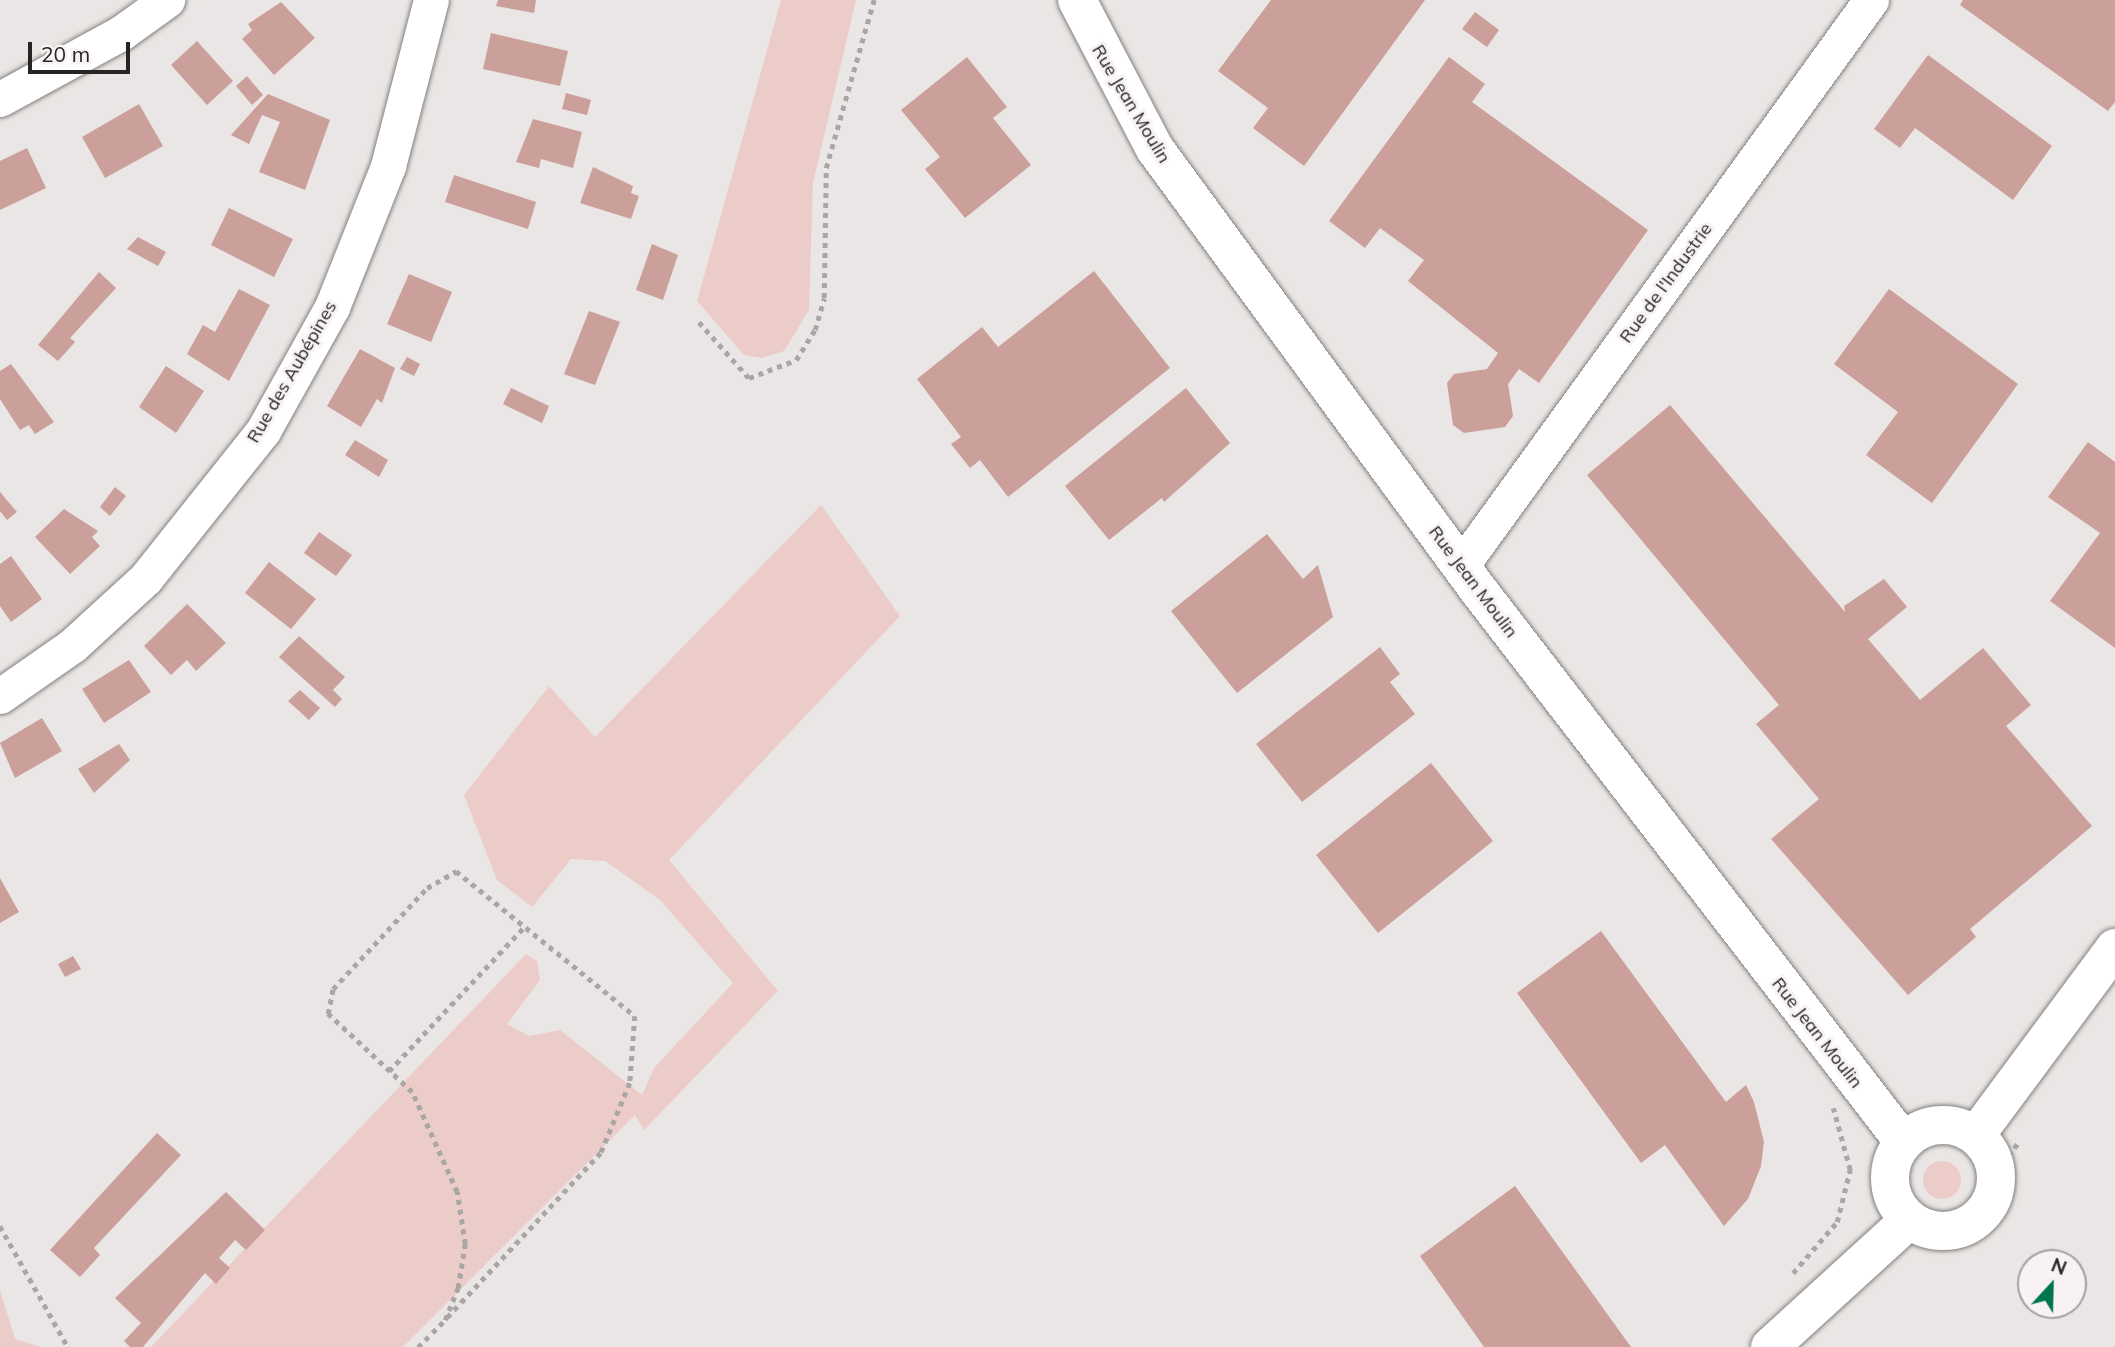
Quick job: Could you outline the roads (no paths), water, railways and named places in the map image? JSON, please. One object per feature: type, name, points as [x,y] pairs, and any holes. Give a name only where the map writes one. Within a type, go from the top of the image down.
[{"type":"street","points":[[0,99],[167,0]]},
{"type":"street","name":"Rue des Aubépines","points":[[0,696],[73,645],[146,578],[263,430],[332,307],[388,166],[431,0]]},
{"type":"street","name":"Rue Jean Moulin","points":[[1077,0],[1146,135],[1461,566],[1903,1141]]},
{"type":"street","name":"Rue de l'Industrie","points":[[1461,566],[1871,0]]},
{"type":"street","points":[[1976,1135],[2115,948]]},
{"type":"street","points":[[1930,1125],[1976,1135],[1994,1163],[1997,1180],[1985,1211],[1958,1229],[1924,1228],[1909,1220],[1890,1181],[1903,1141],[1930,1125]]},
{"type":"street","points":[[1770,1347],[1909,1220]]}]
